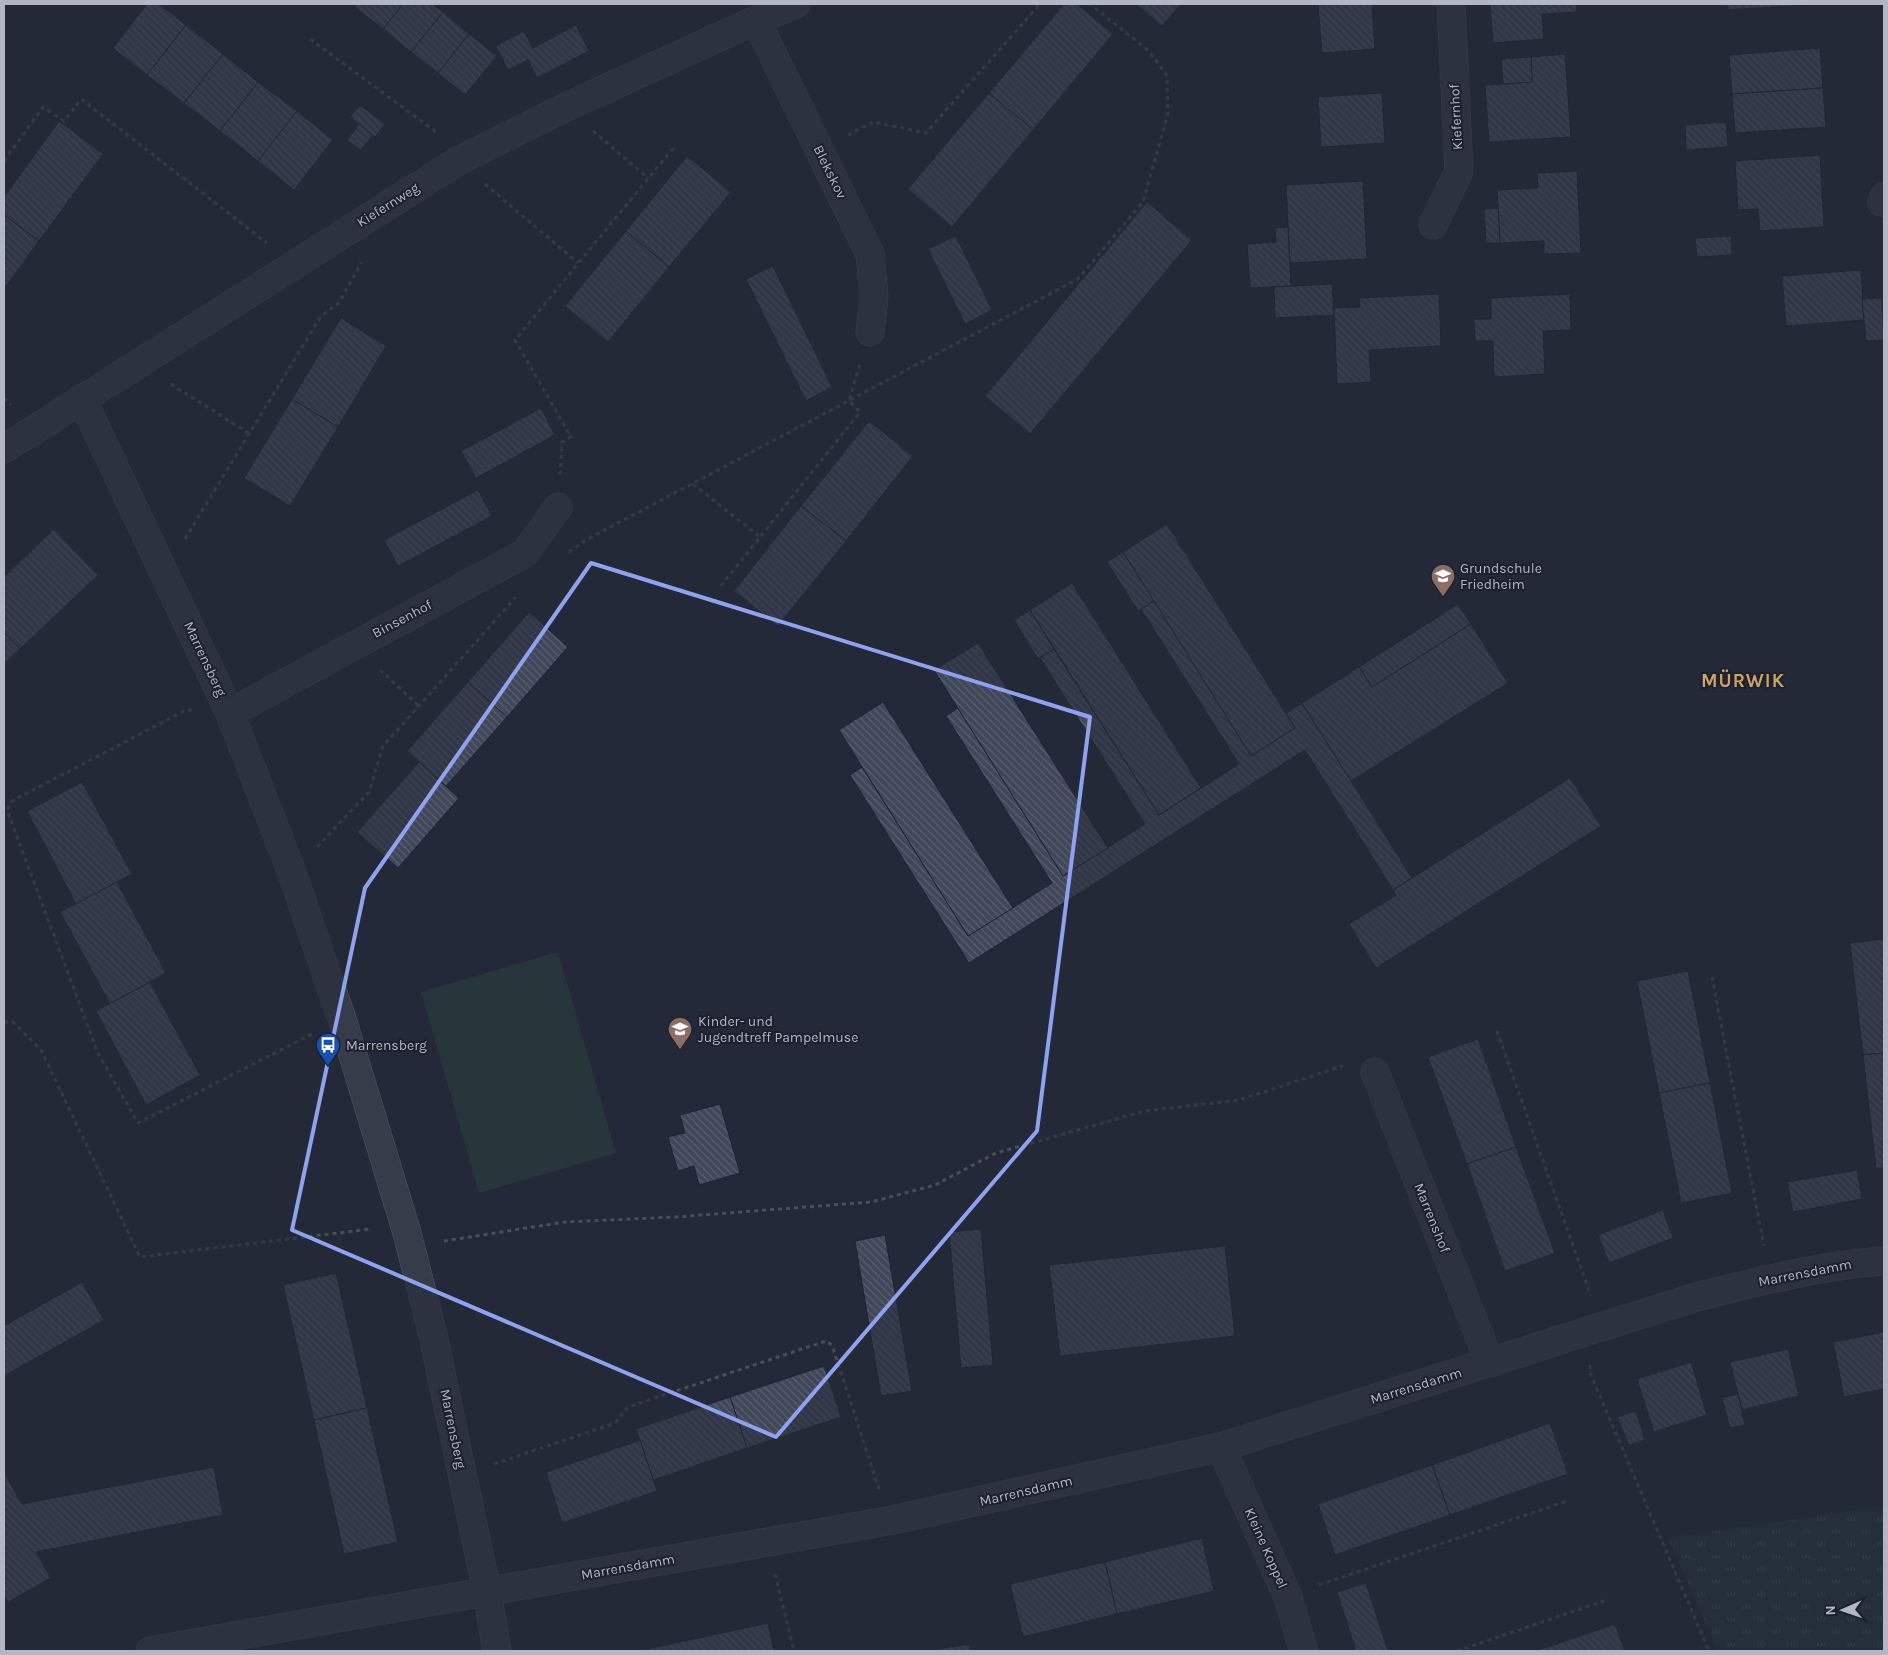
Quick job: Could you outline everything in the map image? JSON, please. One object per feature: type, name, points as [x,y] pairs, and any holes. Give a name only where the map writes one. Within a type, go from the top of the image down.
[{"type":"street","name":"Kiefernweg","points":[[4,449],[458,161],[566,107],[756,20],[796,4]]},
{"type":"street","name":"Kiefernhof","points":[[1433,225],[1459,171],[1451,4]]},
{"type":"street","name":"Blekskov","points":[[756,20],[870,254],[874,297],[870,332]]},
{"type":"street","name":"Marrensberg","points":[[82,399],[230,713],[292,873],[342,1019],[407,1233],[433,1335],[487,1592],[497,1651]]},
{"type":"street","name":"Binsenhof","points":[[230,713],[525,552],[558,507]]},
{"type":"street","name":"Marrenshof","points":[[1374,1072],[1490,1363]]},
{"type":"street","name":"Marrensdamm","points":[[150,1651],[893,1520],[1221,1447],[1696,1297],[1770,1279],[1865,1262],[1884,1261]]},
{"type":"street","name":"Kleine Koppel","points":[[1221,1447],[1287,1596],[1304,1651]]},
{"type":"path","points":[[856,131],[873,122],[926,133],[1040,4]]},
{"type":"path","points":[[563,555],[586,540],[1078,279],[1143,202],[1168,113],[1167,76],[1149,51],[1090,4]]},
{"type":"path","points":[[310,39],[438,133],[458,161],[578,263]]},
{"type":"path","points":[[4,161],[43,107],[64,121],[81,99],[295,264]]},
{"type":"path","points":[[566,107],[648,178]]},
{"type":"path","points":[[586,540],[558,507],[562,442],[571,437],[515,340],[675,146]]},
{"type":"path","points":[[156,555],[187,538],[321,316],[339,303],[363,260]]},
{"type":"path","points":[[849,401],[870,332]]},
{"type":"path","points":[[149,356],[162,378],[250,434]]},
{"type":"path","points":[[721,586],[860,412],[849,401]]},
{"type":"path","points":[[693,484],[760,537]]},
{"type":"path","points":[[292,873],[369,792],[384,746],[521,592]]},
{"type":"path","points":[[353,645],[420,707]]},
{"type":"path","points":[[230,713],[186,710],[12,801],[6,810],[98,1053],[138,1122],[342,1019]]},
{"type":"path","points":[[1712,978],[1770,1279]]},
{"type":"path","points":[[4,1022],[13,1022],[41,1050],[140,1257],[373,1229],[407,1233],[445,1241],[566,1222],[676,1217],[871,1202],[935,1185],[996,1153],[1145,1111],[1239,1100],[1351,1064],[1374,1072]]},
{"type":"path","points":[[1497,1030],[1592,1298],[1590,1373],[1709,1651]]},
{"type":"path","points":[[462,1474],[615,1423],[628,1407],[826,1341],[832,1345],[877,1483],[893,1520]]},
{"type":"path","points":[[1287,1596],[1567,1501]]},
{"type":"path","points":[[767,1542],[794,1651]]},
{"type":"path","points":[[1457,1651],[1607,1600]]},
{"type":"highlighted area","points":[[591,563],[1090,717],[1037,1131],[776,1437],[292,1230],[365,888]]},
{"type":"green space","points":[[558,952],[616,1153],[479,1193],[421,992]]},
{"type":"green space","points":[[1884,1506],[1884,1651],[1718,1651],[1668,1538]]},
{"type":"building","points":[[147,4],[159,4],[186,25],[147,75],[113,48]]},
{"type":"building","points":[[357,4],[403,4],[383,29],[355,7]]},
{"type":"building","points":[[403,4],[432,4],[443,12],[411,52],[383,29]]},
{"type":"building","points":[[1064,4],[1077,4],[1113,34],[1033,130],[989,93]]},
{"type":"building","points":[[1139,4],[1181,4],[1162,26],[1138,6]]},
{"type":"building","points":[[1318,4],[1372,4],[1375,49],[1322,53]]},
{"type":"building","points":[[1490,4],[1576,4],[1577,12],[1542,14],[1544,39],[1493,43]]},
{"type":"building","points":[[1727,4],[1822,4],[1728,10]]},
{"type":"building","points":[[443,12],[469,34],[438,73],[411,52]]},
{"type":"building","points":[[186,25],[223,54],[184,103],[147,75]]},
{"type":"building","points":[[576,25],[589,51],[537,78],[528,60],[508,70],[496,46],[524,31],[533,48]]},
{"type":"building","points":[[469,34],[497,56],[465,95],[438,73]]},
{"type":"building","points":[[1820,48],[1823,88],[1732,94],[1729,55]]},
{"type":"building","points":[[223,54],[258,82],[220,131],[184,103]]},
{"type":"building","points":[[1565,54],[1571,137],[1489,142],[1485,85],[1532,82],[1531,57]]},
{"type":"building","points":[[1531,57],[1532,82],[1503,84],[1501,59]]},
{"type":"building","points":[[258,82],[297,111],[258,161],[220,131]]},
{"type":"building","points":[[1823,88],[1826,127],[1735,133],[1732,94]]},
{"type":"building","points":[[989,93],[1033,130],[952,227],[908,189]]},
{"type":"building","points":[[1382,93],[1385,143],[1321,147],[1318,97]]},
{"type":"building","points":[[360,105],[385,124],[375,137],[350,117]]},
{"type":"building","points":[[297,111],[333,140],[294,190],[258,161]]},
{"type":"building","points":[[59,121],[103,154],[39,241],[4,215],[4,197]]},
{"type":"building","points":[[1726,122],[1728,147],[1686,150],[1685,125]]},
{"type":"building","points":[[359,124],[373,135],[361,150],[347,140]]},
{"type":"building","points":[[1820,155],[1824,227],[1760,231],[1758,209],[1738,210],[1735,161]]},
{"type":"building","points":[[687,156],[731,192],[669,267],[626,231]]},
{"type":"building","points":[[1577,171],[1581,253],[1544,254],[1544,241],[1500,243],[1497,190],[1538,188],[1537,173]]},
{"type":"building","points":[[1363,181],[1367,259],[1290,263],[1286,185]]},
{"type":"building","points":[[1147,202],[1192,240],[1030,434],[985,396]]},
{"type":"building","points":[[1498,208],[1500,243],[1486,243],[1484,209]]},
{"type":"building","points":[[4,215],[39,241],[4,289]]},
{"type":"building","points":[[1288,227],[1291,286],[1250,288],[1247,244],[1276,242],[1275,228]]},
{"type":"building","points":[[626,231],[669,267],[608,342],[565,306]]},
{"type":"building","points":[[956,236],[992,310],[965,324],[928,249]]},
{"type":"building","points":[[1731,236],[1732,255],[1697,257],[1695,238]]},
{"type":"building","points":[[773,266],[832,387],[806,401],[746,279]]},
{"type":"building","points":[[1861,270],[1864,320],[1786,326],[1782,276]]},
{"type":"building","points":[[1332,284],[1334,315],[1275,318],[1274,287]]},
{"type":"building","points":[[1439,294],[1441,346],[1369,350],[1371,382],[1337,384],[1334,308],[1360,307],[1359,298]]},
{"type":"building","points":[[1570,294],[1571,330],[1543,331],[1545,374],[1494,377],[1493,341],[1475,341],[1474,319],[1491,319],[1491,298]]},
{"type":"building","points":[[1882,298],[1884,340],[1866,341],[1862,299]]},
{"type":"building","points":[[1882,306],[1884,306],[1884,340]]},
{"type":"building","points":[[341,318],[386,346],[338,427],[292,399]]},
{"type":"building","points":[[292,399],[338,427],[290,506],[244,478]]},
{"type":"building","points":[[541,408],[555,435],[476,478],[461,451]]},
{"type":"building","points":[[869,421],[913,456],[846,541],[801,506]]},
{"type":"building","points":[[478,490],[492,516],[398,566],[384,540]]},
{"type":"building","points":[[801,506],[846,541],[778,626],[734,591]]},
{"type":"building","points":[[1167,524],[1295,728],[1251,756],[1123,552]]},
{"type":"building","points":[[54,529],[98,575],[20,649],[4,633],[4,577]]},
{"type":"building","points":[[1123,552],[1154,601],[1138,611],[1107,562]]},
{"type":"building","points":[[1072,583],[1201,788],[1159,815],[1030,610]]},
{"type":"building","points":[[1154,601],[1251,756],[1295,728],[1286,713],[1302,703],[1412,878],[1393,890],[1305,750],[969,963],[850,775],[862,767],[968,936],[1052,883],[946,716],[958,708],[1063,876],[1145,824],[1040,658],[1054,649],[1159,815],[1239,764],[1141,609]]},
{"type":"building","points":[[1458,604],[1471,624],[1372,687],[1359,667]]},
{"type":"building","points":[[1030,610],[1054,649],[1038,659],[1014,620]]},
{"type":"building","points":[[529,612],[568,647],[507,717],[468,682]]},
{"type":"building","points":[[1471,624],[1508,683],[1351,781],[1302,703],[1359,667],[1372,687]]},
{"type":"building","points":[[4,633],[20,649],[4,664]]},
{"type":"building","points":[[978,643],[1108,848],[1063,876],[934,670]]},
{"type":"building","points":[[468,682],[507,717],[446,786],[407,751]]},
{"type":"building","points":[[883,702],[1013,908],[968,936],[839,730]]},
{"type":"building","points":[[419,762],[459,798],[398,868],[357,832]]},
{"type":"building","points":[[1570,778],[1601,826],[1376,968],[1349,924],[1396,895],[1393,890]]},
{"type":"building","points":[[82,782],[132,874],[76,904],[27,811]]},
{"type":"building","points":[[117,882],[166,973],[110,1004],[60,912]]},
{"type":"building","points":[[1884,939],[1884,1053],[1863,1055],[1850,943]]},
{"type":"building","points":[[1688,971],[1710,1083],[1659,1093],[1637,981]]},
{"type":"building","points":[[150,982],[200,1075],[146,1105],[96,1011]]},
{"type":"building","points":[[1478,1039],[1516,1147],[1467,1164],[1428,1057]]},
{"type":"building","points":[[1884,1053],[1884,1168],[1876,1168],[1863,1055]]},
{"type":"building","points":[[1710,1083],[1732,1193],[1681,1203],[1659,1093]]},
{"type":"building","points":[[720,1104],[740,1173],[699,1185],[694,1166],[678,1171],[668,1137],[685,1133],[680,1115]]},
{"type":"building","points":[[1516,1147],[1555,1253],[1505,1271],[1467,1164]]},
{"type":"building","points":[[1857,1170],[1862,1199],[1793,1212],[1787,1182]]},
{"type":"building","points":[[1663,1210],[1673,1238],[1609,1263],[1598,1235]]},
{"type":"building","points":[[981,1229],[993,1365],[961,1368],[949,1232]]},
{"type":"building","points":[[885,1235],[912,1391],[881,1396],[855,1241]]},
{"type":"building","points":[[1225,1246],[1235,1336],[1060,1356],[1049,1265]]},
{"type":"building","points":[[336,1273],[367,1408],[314,1420],[283,1285]]},
{"type":"building","points":[[82,1282],[104,1320],[4,1376],[4,1326]]},
{"type":"building","points":[[1884,1332],[1884,1389],[1844,1397],[1833,1342]]},
{"type":"building","points":[[1788,1349],[1799,1396],[1742,1410],[1730,1362]]},
{"type":"building","points":[[1691,1362],[1707,1415],[1654,1432],[1637,1379]]},
{"type":"building","points":[[824,1366],[841,1417],[747,1448],[730,1397]]},
{"type":"building","points":[[1738,1394],[1745,1425],[1730,1428],[1722,1398]]},
{"type":"building","points":[[730,1397],[747,1448],[653,1480],[636,1429]]},
{"type":"building","points":[[367,1408],[398,1542],[344,1554],[314,1420]]},
{"type":"building","points":[[1636,1411],[1645,1440],[1629,1445],[1617,1417]]},
{"type":"building","points":[[1550,1423],[1568,1474],[1450,1515],[1432,1465]]},
{"type":"building","points":[[640,1440],[657,1491],[562,1523],[546,1472]]},
{"type":"building","points":[[1432,1465],[1450,1515],[1335,1555],[1318,1504]]},
{"type":"building","points":[[214,1467],[223,1515],[36,1552],[51,1578],[8,1602],[4,1595],[4,1472],[22,1504]]},
{"type":"building","points":[[1202,1538],[1214,1591],[1117,1614],[1105,1562]]},
{"type":"building","points":[[1105,1562],[1117,1614],[1023,1637],[1010,1584]]},
{"type":"building","points":[[1366,1583],[1388,1651],[1356,1651],[1337,1592]]},
{"type":"building","points":[[768,1623],[774,1651],[638,1651],[675,1643]]},
{"type":"building","points":[[1615,1624],[1625,1651],[1535,1651],[1559,1643]]},
{"type":"building","points":[[970,1644],[971,1651],[938,1651],[937,1649]]},
{"type":"place","name":"Grundschule Friedheim","points":[[1443,597]]},
{"type":"place","name":"Kinder- und Jugendtreff Pampelmuse","points":[[680,1050]]},
{"type":"place","name":"Marrensberg","points":[[328,1066]]},
{"type":"district","name":"MÜRWIK","points":[[1743,681]]}]
